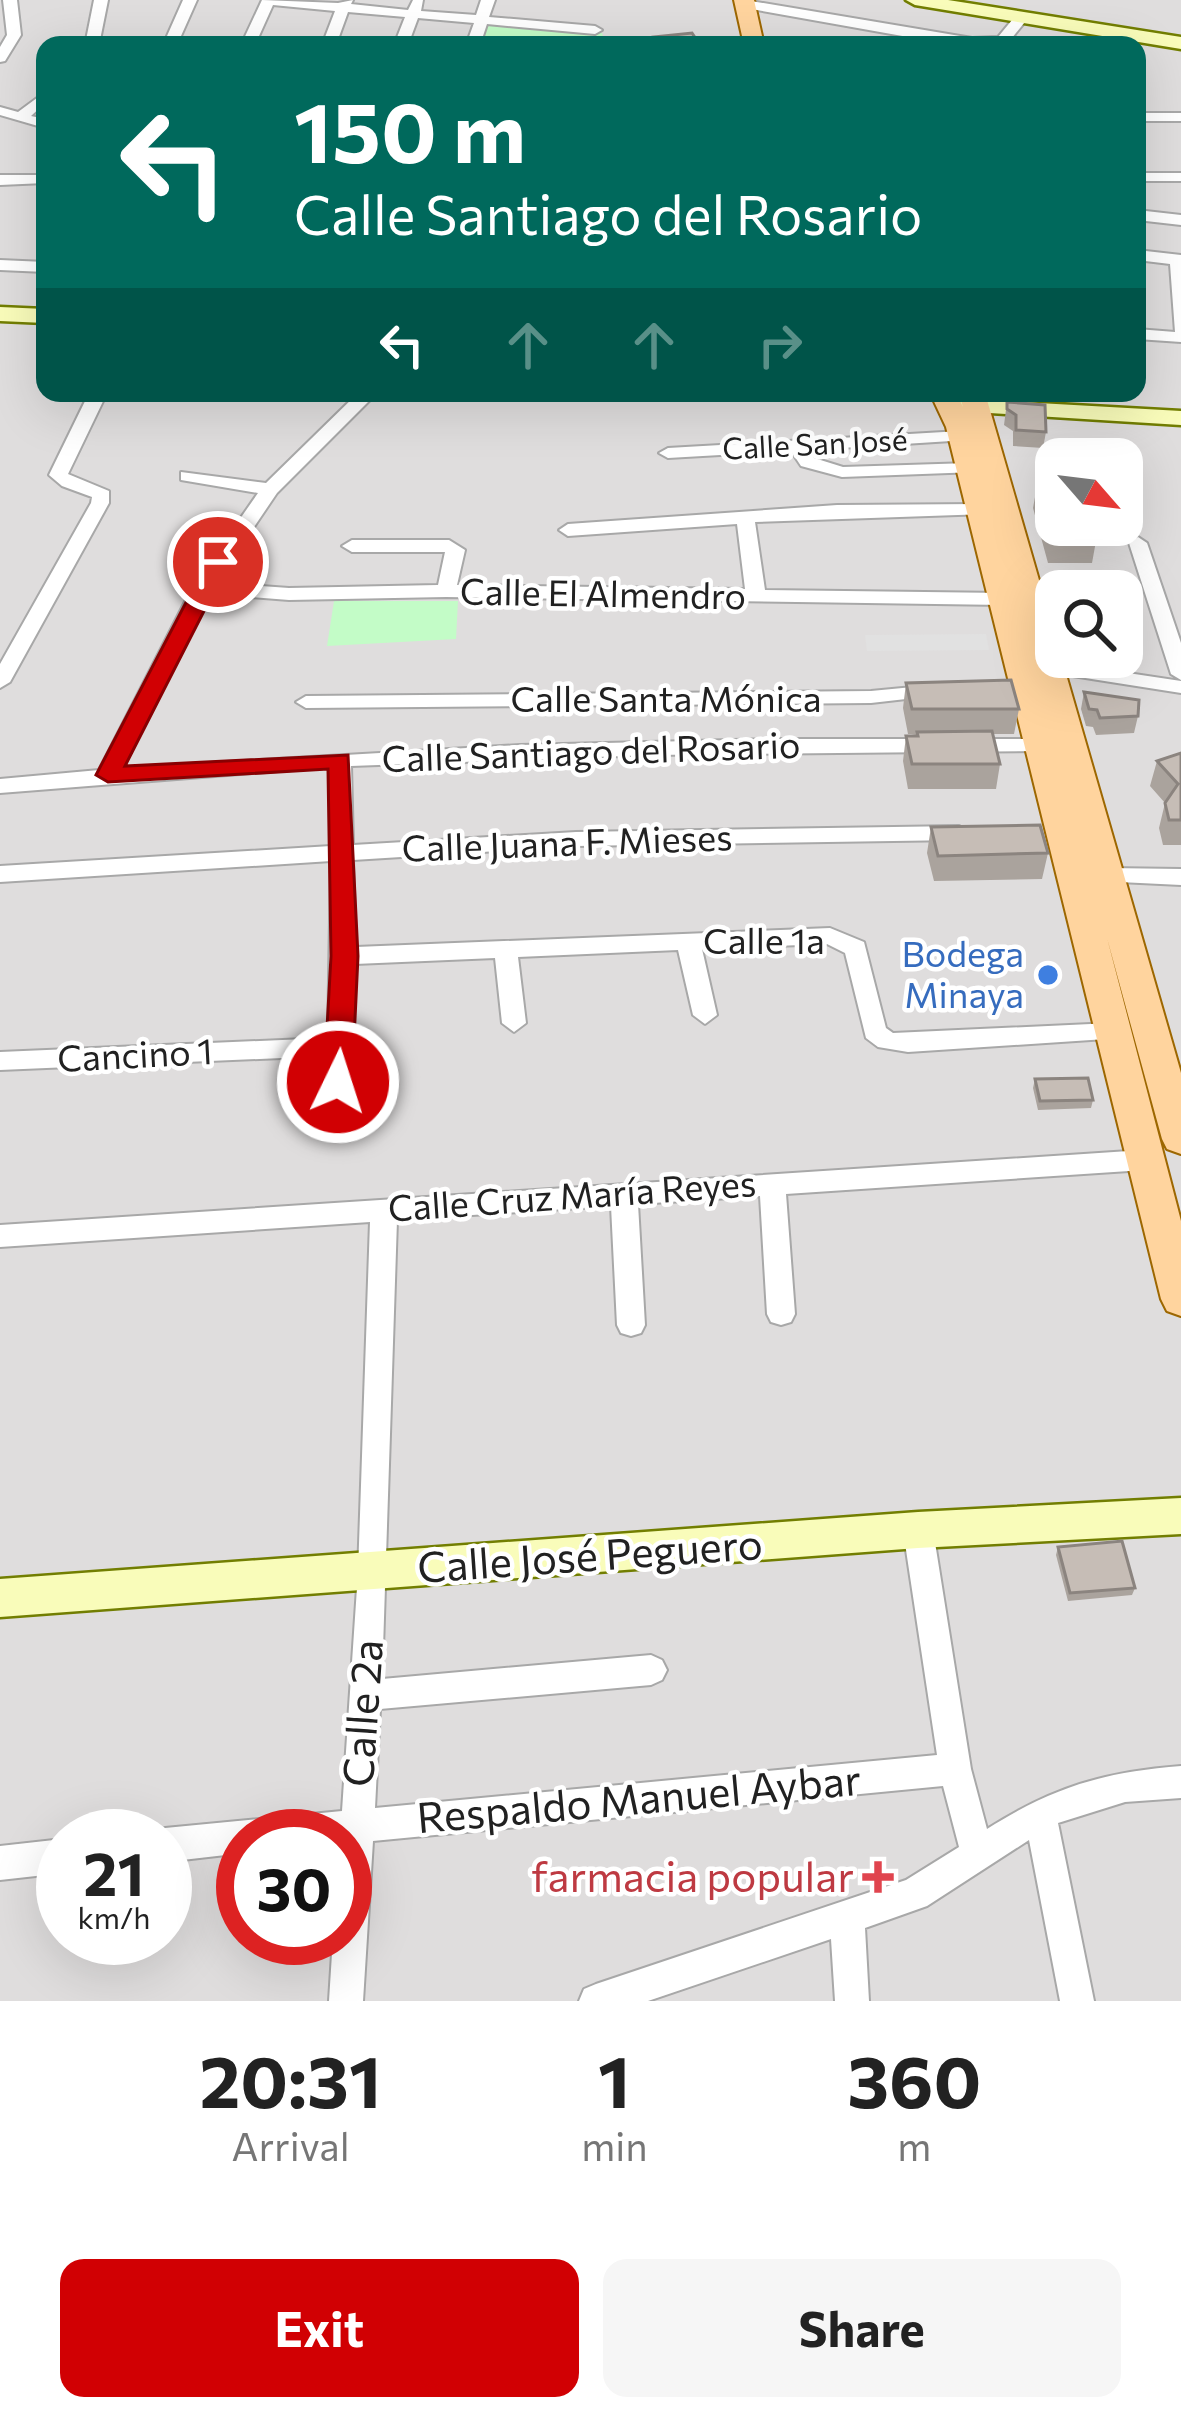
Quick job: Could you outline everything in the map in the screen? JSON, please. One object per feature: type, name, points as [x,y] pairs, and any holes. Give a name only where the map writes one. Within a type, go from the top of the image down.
[{"type":"main road","points":[[915,0],[995,6],[1022,17],[1138,36]]},
{"type":"main road","points":[[736,36],[738,2]]},
{"type":"main road","points":[[738,2],[751,36]]},
{"type":"main road","points":[[1146,37],[1181,43]]},
{"type":"main road","points":[[0,314],[36,316]]},
{"type":"main road","points":[[961,402],[962,436],[1025,674],[1107,876],[1181,1139]]},
{"type":"main road","points":[[962,402],[1040,744],[1052,833],[1176,1259],[1181,1299]]},
{"type":"main road","points":[[996,402],[1181,418]]},
{"type":"main road","name":"Calle José Peguero","points":[[0,1598],[918,1530],[1181,1516]]},
{"type":"street","points":[[0,58],[10,0]]},
{"type":"street","points":[[94,36],[100,0]]},
{"type":"street","points":[[174,36],[190,0]]},
{"type":"street","points":[[255,0],[415,7],[479,19],[551,19],[595,30]]},
{"type":"street","points":[[475,36],[488,0]]},
{"type":"street","points":[[252,36],[268,1]]},
{"type":"street","points":[[738,2],[930,36]]},
{"type":"street","points":[[331,36],[344,3]]},
{"type":"street","points":[[404,36],[415,7]]},
{"type":"street","points":[[1007,36],[1022,17]]},
{"type":"street","points":[[21,117],[36,104]]},
{"type":"street","points":[[0,111],[36,121]]},
{"type":"street","points":[[1146,117],[1181,117]]},
{"type":"street","points":[[1146,177],[1181,177]]},
{"type":"street","points":[[0,179],[36,178]]},
{"type":"street","points":[[1146,216],[1181,220]]},
{"type":"street","points":[[1146,256],[1180,260],[1181,332],[1146,334]]},
{"type":"street","points":[[0,265],[36,267]]},
{"type":"street","points":[[0,682],[100,503],[102,495],[95,490],[71,485],[58,475],[94,402]]},
{"type":"street","points":[[108,775],[202,588],[270,489],[359,402]]},
{"type":"street","name":"Calle San José","points":[[668,453],[962,436]]},
{"type":"street","points":[[797,446],[807,462],[842,472],[970,468]]},
{"type":"street","points":[[187,476],[270,489]]},
{"type":"street","points":[[568,530],[745,517],[980,509]]},
{"type":"street","points":[[745,517],[756,596]]},
{"type":"street","points":[[352,546],[449,546],[455,550],[446,591]]},
{"type":"street","points":[[1139,546],[1181,674]]},
{"type":"street","points":[[1152,587],[1181,586]]},
{"type":"street","name":"Calle El Almendro","points":[[202,588],[289,594],[446,591],[1004,598]]},
{"type":"street","points":[[1025,674],[1181,687]]},
{"type":"street","name":"Calle Santa Mónica","points":[[307,702],[871,697],[964,688]]},
{"type":"street","name":"Calle Santiago del Rosario","points":[[0,786],[108,775],[627,746],[1040,744]]},
{"type":"street","points":[[338,1082],[344,956],[340,761]]},
{"type":"street","name":"Calle Juana F. Mieses","points":[[0,874],[576,839],[973,833]]},
{"type":"street","points":[[1107,876],[1181,878]]},
{"type":"street","name":"Calle 1a","points":[[344,956],[830,936],[856,948],[875,1032],[887,1041],[1112,1032]]},
{"type":"street","points":[[688,940],[705,1015]]},
{"type":"street","points":[[506,951],[514,1023]]},
{"type":"street","name":"Cancino 1","points":[[0,1061],[341,1046]]},
{"type":"street","name":"Calle Cruz María Reyes","points":[[0,1236],[1144,1160]]},
{"type":"street","points":[[772,1183],[781,1314]]},
{"type":"street","points":[[624,1196],[632,1325]]},
{"type":"street","name":"Calle 2a","points":[[356,1809],[374,1573],[384,1208]]},
{"type":"street","points":[[918,1530],[955,1769],[977,1854]]},
{"type":"street","points":[[364,1696],[651,1670]]},
{"type":"street","name":"Respaldo Manuel Aybar","points":[[372,1823],[955,1769]]},
{"type":"street","points":[[596,2001],[915,1894],[1040,1814],[1125,1786],[1181,1782]]},
{"type":"street","points":[[1040,1814],[1077,2001]]},
{"type":"street","points":[[0,1863],[36,1859]]},
{"type":"street","points":[[847,1917],[852,2001]]},
{"type":"street","name":"Calle 2a","points":[[346,2001],[348,1965]]},
{"type":"shaded area","points":[[0,0],[1181,0],[1181,2001],[0,2001]]},
{"type":"shaded area","points":[[986,634],[989,650],[867,651],[865,635]]},
{"type":"green space","points":[[485,22],[603,36],[481,36]]},
{"type":"green space","points":[[334,601],[458,601],[456,639],[327,646]]},
{"type":"building","points":[[1007,402],[1045,405],[1046,432],[1016,430],[1016,415],[1007,409]]},
{"type":"building","points":[[1011,680],[1019,709],[912,709],[906,683]]},
{"type":"building","points":[[1084,692],[1139,700],[1138,716],[1100,718],[1097,710],[1089,709]]},
{"type":"building","points":[[992,731],[1000,764],[912,764],[906,736]]},
{"type":"building","points":[[1181,753],[1181,820],[1169,820],[1165,803],[1178,784],[1157,761]]},
{"type":"building","points":[[1040,825],[1048,853],[938,856],[931,827]]},
{"type":"building","points":[[1088,1078],[1093,1100],[1040,1101],[1035,1079]]},
{"type":"building","points":[[1122,1541],[1135,1588],[1070,1593],[1058,1547]]},
{"type":"place","name":"Bodega Minaya","points":[[1048,975]]},
{"type":"place","name":"farmacia popular","points":[[878,1877]]},
{"type":"route","points":[[218,562],[108,775],[340,761],[344,956],[338,1082]]}]
